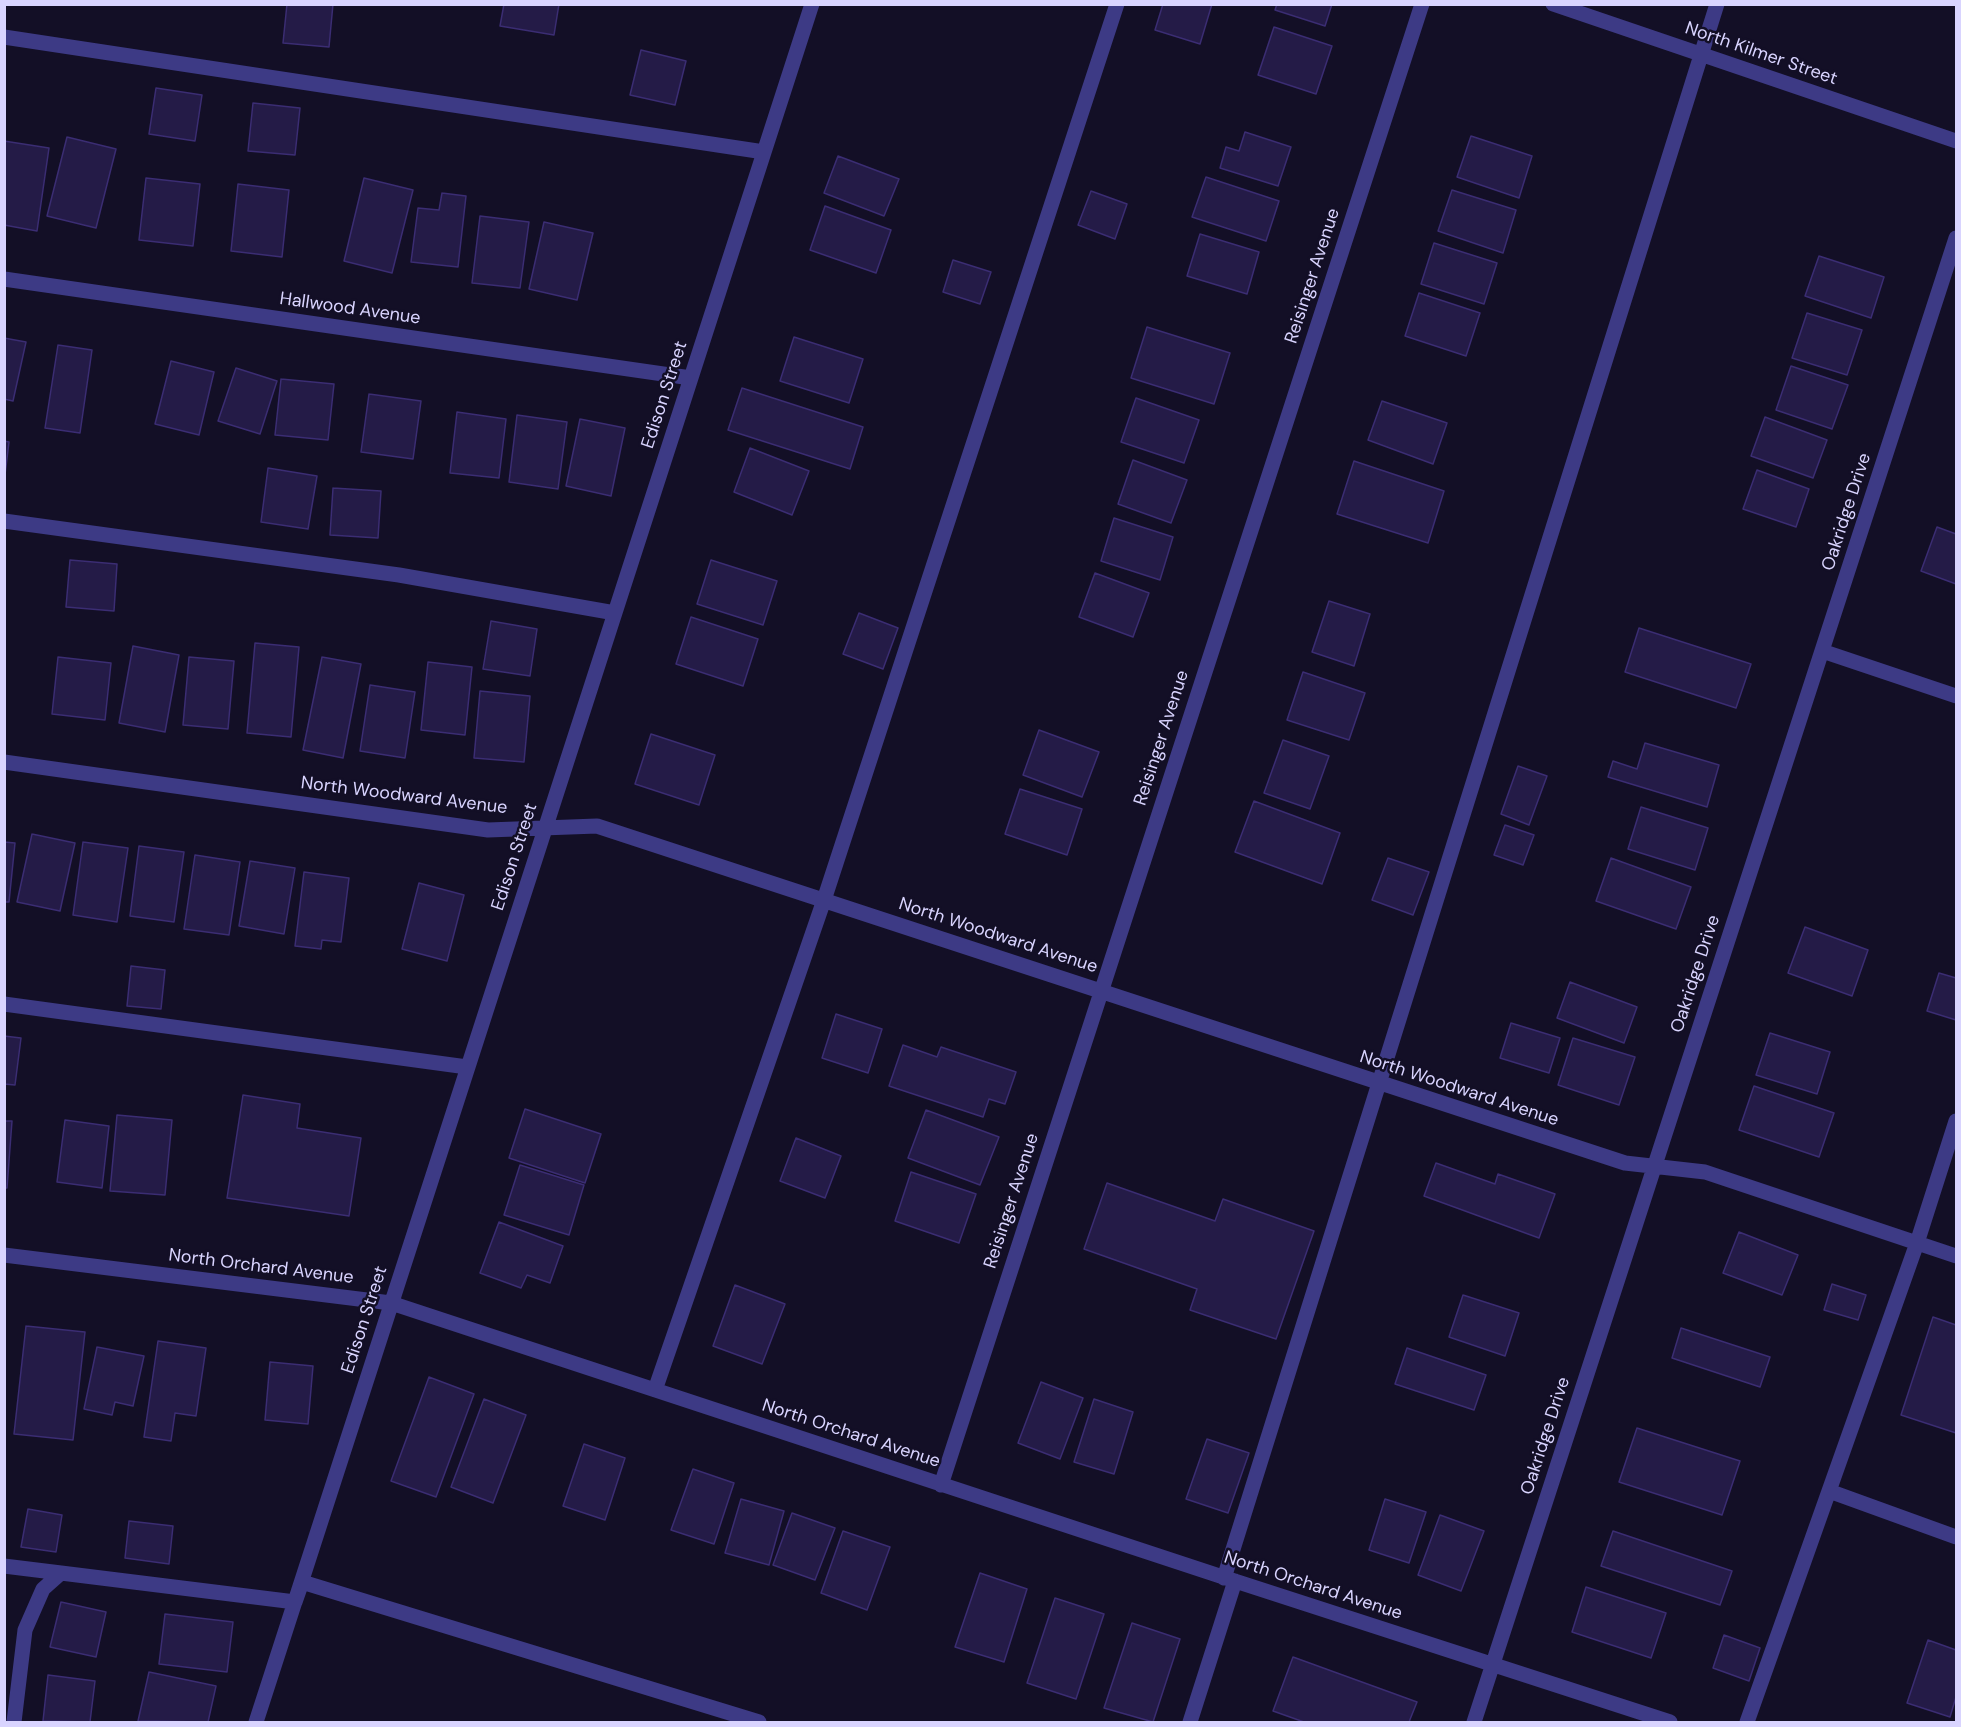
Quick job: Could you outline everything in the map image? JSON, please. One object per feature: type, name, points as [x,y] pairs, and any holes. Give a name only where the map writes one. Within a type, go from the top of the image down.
[{"type":"street","name":"Edison Street","points":[[256,1722],[812,4]]},
{"type":"street","points":[[656,1390],[824,900],[1117,4]]},
{"type":"street","name":"Reisinger Avenue","points":[[941,1485],[1422,4]]},
{"type":"street","name":"North Kilmer Street","points":[[1553,4],[1956,141]]},
{"type":"street","points":[[1190,1722],[1230,1579],[1380,1084],[1717,4]]},
{"type":"street","points":[[4,37],[764,152]]},
{"type":"street","name":"Oakridge Drive","points":[[1474,1722],[1956,238]]},
{"type":"street","name":"Hallwood Avenue","points":[[4,279],[691,378]]},
{"type":"street","points":[[4,521],[399,575],[615,613]]},
{"type":"street","points":[[1822,651],[1956,696]]},
{"type":"street","name":"North Woodward Avenue","points":[[4,762],[488,830],[597,826],[1625,1163],[1705,1172],[1956,1256]]},
{"type":"street","points":[[4,1004],[468,1067]]},
{"type":"street","points":[[1747,1722],[1917,1243],[1956,1121]]},
{"type":"street","name":"North Orchard Avenue","points":[[4,1255],[391,1303],[1670,1722]]},
{"type":"street","points":[[1829,1491],[1956,1537]]},
{"type":"street","points":[[4,1566],[295,1602],[302,1582],[759,1722]]},
{"type":"street","points":[[14,1722],[25,1630],[43,1589],[61,1573]]},
{"type":"building","points":[[287,4],[333,4],[329,47],[283,43]]},
{"type":"building","points":[[504,4],[559,4],[554,35],[500,26]]},
{"type":"building","points":[[1163,4],[1212,4],[1200,44],[1155,30]]},
{"type":"building","points":[[1277,4],[1332,4],[1325,26],[1275,10]]},
{"type":"building","points":[[1274,27],[1332,46],[1316,94],[1258,75]]},
{"type":"building","points":[[641,50],[686,61],[675,105],[630,95]]},
{"type":"building","points":[[156,88],[202,95],[195,141],[149,134]]},
{"type":"building","points":[[253,103],[300,108],[295,155],[248,151]]},
{"type":"building","points":[[1245,132],[1291,147],[1278,186],[1220,168],[1226,147],[1239,151]]},
{"type":"building","points":[[1471,136],[1532,156],[1519,198],[1457,177]]},
{"type":"building","points":[[67,137],[116,149],[96,228],[47,216]]},
{"type":"building","points":[[4,141],[49,148],[37,231],[4,225]]},
{"type":"building","points":[[838,156],[899,179],[884,216],[824,193]]},
{"type":"building","points":[[1206,177],[1279,201],[1266,241],[1192,217]]},
{"type":"building","points":[[146,178],[200,184],[193,246],[139,240]]},
{"type":"building","points":[[364,178],[413,190],[392,273],[344,261]]},
{"type":"building","points":[[238,184],[289,190],[282,257],[231,251]]},
{"type":"building","points":[[1452,190],[1516,210],[1503,253],[1438,231]]},
{"type":"building","points":[[1091,191],[1127,204],[1115,239],[1078,225]]},
{"type":"building","points":[[442,193],[466,196],[458,267],[411,262],[418,208],[439,210]]},
{"type":"building","points":[[825,206],[891,230],[876,273],[810,250]]},
{"type":"building","points":[[480,216],[529,222],[520,288],[472,283]]},
{"type":"building","points":[[544,222],[593,233],[577,300],[529,289]]},
{"type":"building","points":[[1200,234],[1259,252],[1247,294],[1187,276]]},
{"type":"building","points":[[1434,243],[1497,263],[1484,304],[1421,284]]},
{"type":"building","points":[[1819,256],[1884,277],[1871,318],[1805,296]]},
{"type":"building","points":[[953,260],[991,272],[980,304],[943,292]]},
{"type":"building","points":[[1419,293],[1480,313],[1466,356],[1405,336]]},
{"type":"building","points":[[1807,313],[1862,330],[1847,375],[1792,358]]},
{"type":"building","points":[[1147,327],[1230,353],[1214,404],[1131,378]]},
{"type":"building","points":[[794,337],[863,359],[849,403],[780,381]]},
{"type":"building","points":[[4,338],[26,342],[13,401],[4,399]]},
{"type":"building","points":[[58,345],[92,350],[80,433],[45,428]]},
{"type":"building","points":[[171,361],[214,372],[199,435],[155,424]]},
{"type":"building","points":[[1791,366],[1848,385],[1832,429],[1776,410]]},
{"type":"building","points":[[236,368],[277,381],[260,434],[218,421]]},
{"type":"building","points":[[281,379],[334,384],[328,440],[275,435]]},
{"type":"building","points":[[742,388],[863,427],[850,469],[728,430]]},
{"type":"building","points":[[369,394],[421,401],[413,459],[361,452]]},
{"type":"building","points":[[1136,398],[1199,420],[1184,463],[1121,442]]},
{"type":"building","points":[[1382,401],[1447,423],[1433,464],[1368,440]]},
{"type":"building","points":[[457,412],[506,419],[499,478],[450,473]]},
{"type":"building","points":[[517,415],[567,422],[558,489],[509,482]]},
{"type":"building","points":[[1765,417],[1827,440],[1813,478],[1751,456]]},
{"type":"building","points":[[580,419],[625,428],[611,496],[566,486]]},
{"type":"building","points":[[4,441],[9,442],[4,483]]},
{"type":"building","points":[[750,448],[809,471],[792,515],[734,492]]},
{"type":"building","points":[[1133,460],[1187,480],[1171,523],[1118,504]]},
{"type":"building","points":[[1354,461],[1444,491],[1428,543],[1337,514]]},
{"type":"building","points":[[268,468],[317,476],[308,529],[261,522]]},
{"type":"building","points":[[1757,470],[1809,489],[1796,527],[1743,509]]},
{"type":"building","points":[[333,488],[381,491],[378,538],[330,535]]},
{"type":"building","points":[[1114,518],[1173,537],[1160,580],[1101,561]]},
{"type":"building","points":[[1937,527],[1956,534],[1956,584],[1921,571]]},
{"type":"building","points":[[70,560],[117,564],[114,611],[66,607]]},
{"type":"building","points":[[711,560],[777,581],[763,625],[697,604]]},
{"type":"building","points":[[1095,573],[1149,593],[1133,637],[1079,617]]},
{"type":"building","points":[[1329,601],[1370,614],[1354,666],[1312,652]]},
{"type":"building","points":[[859,613],[898,628],[883,669],[843,654]]},
{"type":"building","points":[[691,617],[758,639],[743,686],[676,664]]},
{"type":"building","points":[[491,621],[537,629],[530,676],[483,669]]},
{"type":"building","points":[[1639,628],[1751,664],[1736,708],[1625,672]]},
{"type":"building","points":[[255,643],[299,647],[291,737],[247,733]]},
{"type":"building","points":[[133,646],[179,655],[165,732],[119,723]]},
{"type":"building","points":[[58,657],[111,663],[105,720],[52,714]]},
{"type":"building","points":[[189,657],[234,661],[228,729],[183,725]]},
{"type":"building","points":[[322,657],[361,664],[343,758],[303,750]]},
{"type":"building","points":[[428,662],[472,667],[465,735],[421,730]]},
{"type":"building","points":[[1303,672],[1365,693],[1349,740],[1287,720]]},
{"type":"building","points":[[370,685],[415,692],[405,758],[360,751]]},
{"type":"building","points":[[480,691],[530,696],[524,762],[474,758]]},
{"type":"building","points":[[1039,730],[1099,752],[1082,797],[1023,775]]},
{"type":"building","points":[[651,734],[715,755],[699,805],[635,784]]},
{"type":"building","points":[[1283,740],[1329,756],[1310,809],[1264,793]]},
{"type":"building","points":[[1645,743],[1719,765],[1707,807],[1608,777],[1613,761],[1637,769]]},
{"type":"building","points":[[1518,766],[1547,776],[1529,825],[1501,814]]},
{"type":"building","points":[[1020,789],[1082,809],[1067,855],[1005,834]]},
{"type":"building","points":[[1254,801],[1340,833],[1322,884],[1235,852]]},
{"type":"building","points":[[1641,807],[1708,828],[1695,870],[1628,849]]},
{"type":"building","points":[[1505,825],[1534,835],[1523,865],[1494,855]]},
{"type":"building","points":[[32,834],[75,843],[60,911],[17,902]]},
{"type":"building","points":[[4,842],[15,843],[9,902],[4,902]]},
{"type":"building","points":[[83,842],[128,848],[117,922],[73,915]]},
{"type":"building","points":[[139,846],[184,852],[174,922],[130,916]]},
{"type":"building","points":[[195,855],[240,862],[229,935],[184,929]]},
{"type":"building","points":[[1388,858],[1429,872],[1413,915],[1372,900]]},
{"type":"building","points":[[1611,858],[1691,887],[1676,929],[1596,901]]},
{"type":"building","points":[[250,861],[295,868],[284,934],[239,926]]},
{"type":"building","points":[[304,872],[349,878],[341,942],[322,940],[321,949],[295,946]]},
{"type":"building","points":[[419,883],[464,895],[447,961],[402,949]]},
{"type":"building","points":[[1805,927],[1868,950],[1852,996],[1788,973]]},
{"type":"building","points":[[131,966],[165,970],[161,1009],[127,1006]]},
{"type":"building","points":[[1939,973],[1956,978],[1956,1020],[1927,1011]]},
{"type":"building","points":[[1570,982],[1637,1007],[1624,1043],[1557,1018]]},
{"type":"building","points":[[836,1014],[882,1029],[868,1073],[822,1058]]},
{"type":"building","points":[[1511,1023],[1560,1038],[1549,1073],[1500,1058]]},
{"type":"building","points":[[1770,1033],[1830,1052],[1817,1094],[1756,1075]]},
{"type":"building","points":[[4,1036],[21,1038],[15,1085],[4,1084]]},
{"type":"building","points":[[1573,1038],[1635,1057],[1619,1105],[1558,1085]]},
{"type":"building","points":[[903,1045],[937,1057],[941,1047],[1016,1072],[1005,1104],[989,1099],[983,1117],[889,1086]]},
{"type":"building","points":[[1754,1086],[1834,1113],[1819,1157],[1739,1130]]},
{"type":"building","points":[[243,1095],[300,1104],[297,1128],[361,1138],[349,1216],[227,1198]]},
{"type":"building","points":[[525,1109],[601,1134],[585,1183],[509,1158]]},
{"type":"building","points":[[926,1110],[999,1137],[980,1185],[908,1158]]},
{"type":"building","points":[[117,1115],[172,1120],[165,1195],[110,1191]]},
{"type":"building","points":[[65,1120],[109,1126],[102,1188],[57,1182]]},
{"type":"building","points":[[4,1121],[12,1121],[7,1188],[4,1188]]},
{"type":"building","points":[[796,1138],[841,1156],[825,1198],[780,1181]]},
{"type":"building","points":[[1436,1163],[1495,1184],[1498,1174],[1555,1194],[1539,1238],[1424,1196]]},
{"type":"building","points":[[520,1165],[584,1185],[569,1235],[504,1215]]},
{"type":"building","points":[[911,1172],[976,1194],[959,1243],[895,1221]]},
{"type":"building","points":[[1107,1183],[1215,1221],[1223,1199],[1314,1231],[1276,1339],[1190,1310],[1197,1289],[1084,1249]]},
{"type":"building","points":[[499,1222],[563,1246],[550,1283],[527,1275],[521,1288],[480,1273]]},
{"type":"building","points":[[1739,1232],[1798,1255],[1782,1295],[1723,1273]]},
{"type":"building","points":[[1832,1284],[1866,1295],[1858,1320],[1824,1310]]},
{"type":"building","points":[[735,1285],[785,1304],[762,1364],[713,1346]]},
{"type":"building","points":[[1463,1295],[1519,1313],[1505,1356],[1449,1337]]},
{"type":"building","points":[[1933,1317],[1956,1325],[1956,1433],[1901,1415]]},
{"type":"building","points":[[26,1326],[85,1332],[73,1440],[14,1434]]},
{"type":"building","points":[[1681,1328],[1770,1357],[1760,1387],[1672,1358]]},
{"type":"building","points":[[158,1341],[206,1348],[196,1416],[175,1413],[171,1441],[144,1437]]},
{"type":"building","points":[[97,1347],[144,1356],[133,1406],[115,1402],[112,1415],[84,1409]]},
{"type":"building","points":[[1407,1348],[1486,1375],[1474,1410],[1395,1384]]},
{"type":"building","points":[[270,1362],[313,1366],[308,1424],[265,1420]]},
{"type":"building","points":[[429,1377],[474,1394],[436,1497],[391,1481]]},
{"type":"building","points":[[1041,1382],[1083,1398],[1060,1459],[1018,1443]]},
{"type":"building","points":[[484,1399],[526,1415],[493,1503],[451,1487]]},
{"type":"building","points":[[1094,1399],[1133,1412],[1114,1474],[1074,1462]]},
{"type":"building","points":[[1637,1428],[1740,1461],[1722,1515],[1619,1482]]},
{"type":"building","points":[[1207,1439],[1249,1453],[1228,1513],[1186,1499]]},
{"type":"building","points":[[584,1444],[625,1458],[605,1520],[563,1506]]},
{"type":"building","points":[[693,1469],[734,1483],[714,1544],[671,1530]]},
{"type":"building","points":[[741,1499],[784,1511],[769,1565],[725,1553]]},
{"type":"building","points":[[1385,1499],[1426,1512],[1409,1563],[1369,1550]]},
{"type":"building","points":[[28,1509],[62,1515],[56,1552],[21,1547]]},
{"type":"building","points":[[792,1513],[835,1528],[815,1580],[773,1565]]},
{"type":"building","points":[[1440,1515],[1484,1531],[1461,1591],[1418,1575]]},
{"type":"building","points":[[129,1521],[173,1526],[169,1564],[125,1558]]},
{"type":"building","points":[[843,1531],[890,1547],[867,1610],[821,1593]]},
{"type":"building","points":[[1613,1531],[1732,1571],[1720,1605],[1601,1566]]},
{"type":"building","points":[[980,1573],[1027,1589],[1004,1662],[955,1647]]},
{"type":"building","points":[[1586,1587],[1666,1613],[1651,1658],[1572,1632]]},
{"type":"building","points":[[1055,1598],[1104,1614],[1076,1699],[1027,1683]]},
{"type":"building","points":[[61,1602],[106,1612],[96,1657],[50,1647]]},
{"type":"building","points":[[165,1614],[233,1622],[227,1672],[159,1664]]},
{"type":"building","points":[[1132,1623],[1180,1639],[1153,1722],[1104,1708]]},
{"type":"building","points":[[1724,1635],[1760,1648],[1749,1681],[1713,1668]]},
{"type":"building","points":[[1928,1640],[1956,1650],[1956,1697],[1950,1717],[1907,1703]]},
{"type":"building","points":[[1293,1657],[1417,1702],[1409,1722],[1304,1722],[1273,1711]]},
{"type":"building","points":[[149,1672],[216,1686],[208,1722],[138,1721]]},
{"type":"building","points":[[48,1675],[95,1681],[90,1722],[43,1721]]}]
